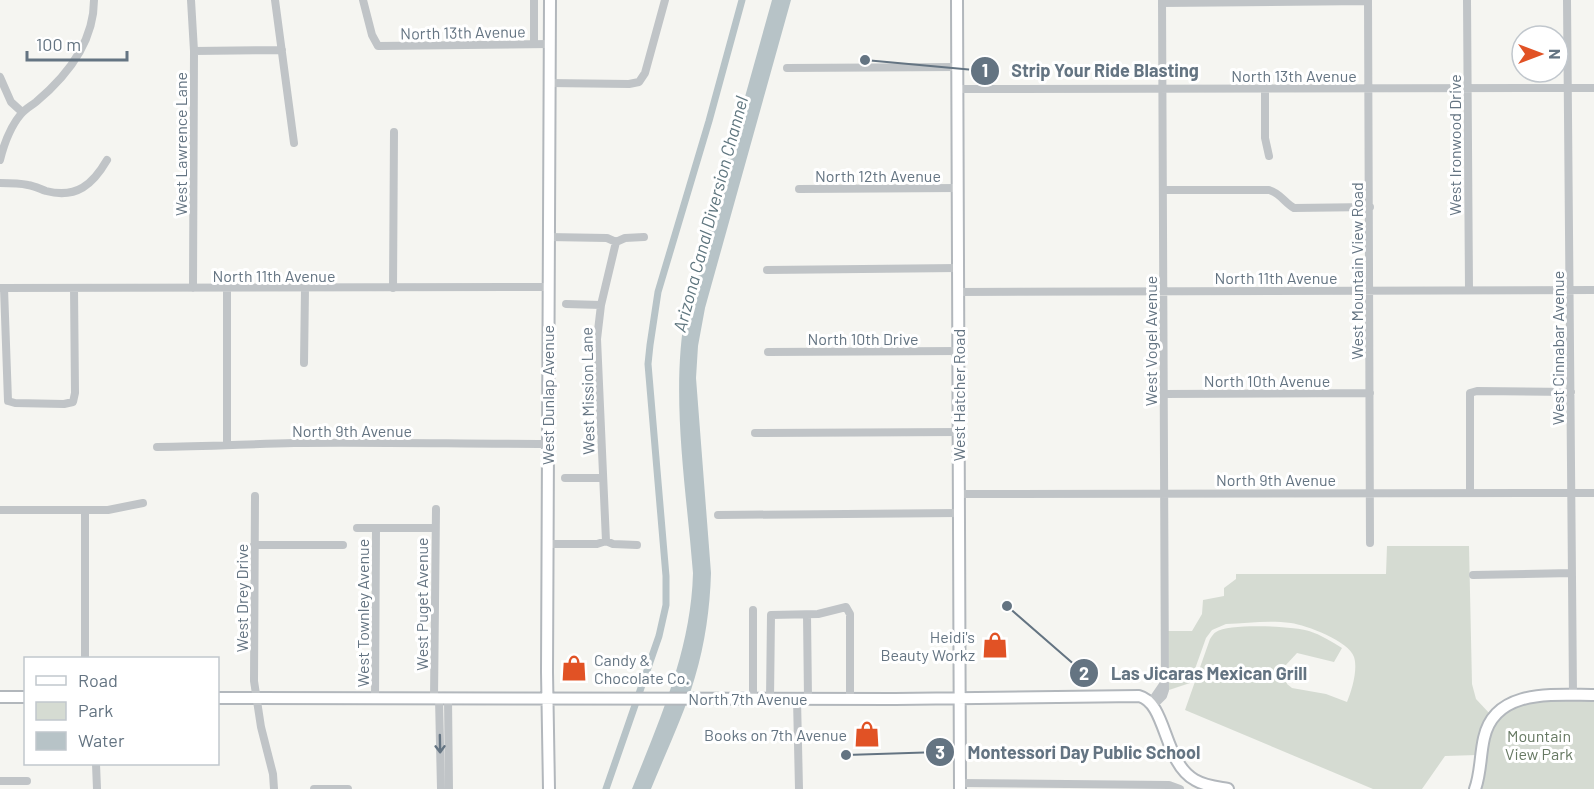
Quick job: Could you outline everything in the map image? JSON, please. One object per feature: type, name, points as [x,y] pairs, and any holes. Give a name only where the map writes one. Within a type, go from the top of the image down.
[{"type":"main road","name":"West Dunlap Avenue","points":[[549,789],[547,444],[550,0]]},
{"type":"main road","name":"West Hatcher Road","points":[[957,0],[960,786]]},
{"type":"main road","name":"North 7th Avenue","points":[[219,698],[850,699],[1132,695],[1143,697],[1151,702]]},
{"type":"main road","points":[[1475,789],[1484,736],[1495,714],[1505,706],[1528,697],[1594,695]]},
{"type":"main road","points":[[0,697],[24,698]]},
{"type":"main road","points":[[1151,702],[1171,753],[1179,766],[1201,783],[1228,789]]},
{"type":"street","points":[[0,160],[13,126],[22,112],[35,103],[74,63],[84,46],[92,24],[94,0]]},
{"type":"street","name":"West Lawrence Lane","points":[[191,0],[194,51],[193,288]]},
{"type":"street","points":[[275,0],[294,143]]},
{"type":"street","name":"North 13th Avenue","points":[[363,0],[372,35],[378,46],[550,44]]},
{"type":"street","points":[[534,0],[534,44]]},
{"type":"street","points":[[549,83],[629,84],[639,82],[645,73],[665,0]]},
{"type":"street","name":"West Ironwood Drive","points":[[1467,0],[1469,290]]},
{"type":"street","name":"West Cinnabar Avenue","points":[[1567,0],[1573,695]]},
{"type":"street","points":[[1162,1],[1368,1]]},
{"type":"street","name":"West Vogel Avenue","points":[[1151,702],[1165,681],[1162,1]]},
{"type":"street","name":"West Mountain View Road","points":[[1368,1],[1370,543]]},
{"type":"street","points":[[194,51],[282,50]]},
{"type":"street","points":[[787,68],[957,67]]},
{"type":"street","points":[[0,77],[11,102],[22,112]]},
{"type":"street","points":[[1265,88],[1265,138],[1269,156]]},
{"type":"street","name":"North 13th Avenue","points":[[957,89],[1594,88]]},
{"type":"street","points":[[393,288],[394,132]]},
{"type":"street","points":[[0,183],[29,185],[47,191],[68,192],[87,187],[107,160]]},
{"type":"street","name":"North 12th Avenue","points":[[799,189],[958,188]]},
{"type":"street","points":[[1163,190],[1269,190],[1275,191],[1287,204],[1294,207],[1370,207]]},
{"type":"street","points":[[548,237],[607,238],[616,242],[625,238],[644,237]]},
{"type":"street","name":"West Mission Lane","points":[[606,540],[596,352],[601,305],[616,242]]},
{"type":"street","points":[[767,270],[958,268]]},
{"type":"street","name":"North 11th Avenue","points":[[2,288],[548,287]]},
{"type":"street","points":[[2,288],[8,401],[64,404],[73,402],[75,393],[74,288]]},
{"type":"street","points":[[304,363],[305,288]]},
{"type":"street","points":[[227,289],[227,444]]},
{"type":"street","name":"North 11th Avenue","points":[[958,292],[1594,290]]},
{"type":"street","name":"West Mission Lane","points":[[566,304],[601,305]]},
{"type":"street","name":"North 10th Drive","points":[[768,352],[958,351]]},
{"type":"street","points":[[1470,493],[1470,393],[1477,391],[1571,392]]},
{"type":"street","name":"North 10th Avenue","points":[[1164,394],[1370,393]]},
{"type":"street","points":[[755,433],[958,432]]},
{"type":"street","name":"North 9th Avenue","points":[[157,447],[207,447],[227,444],[547,444]]},
{"type":"street","name":"West Mission Lane","points":[[565,478],[603,477]]},
{"type":"street","name":"North 9th Avenue","points":[[958,494],[1594,493]]},
{"type":"street","name":"West Drey Drive","points":[[255,496],[254,681],[257,699]]},
{"type":"street","points":[[0,510],[108,510],[143,503]]},
{"type":"street","name":"West Puget Avenue","points":[[436,509],[441,789]]},
{"type":"street","points":[[85,510],[85,657]]},
{"type":"street","points":[[718,515],[958,513]]},
{"type":"street","points":[[357,528],[435,528]]},
{"type":"street","name":"West Townley Avenue","points":[[375,698],[376,528]]},
{"type":"street","points":[[547,544],[597,544],[606,540],[613,544],[637,545]]},
{"type":"street","points":[[254,545],[343,545]]},
{"type":"street","points":[[1473,574],[1572,573]]},
{"type":"street","points":[[770,699],[771,615],[807,615],[846,607],[850,614],[850,699]]},
{"type":"street","points":[[753,610],[753,698]]},
{"type":"street","points":[[799,789],[807,615]]},
{"type":"street","name":"West Puget Avenue","points":[[441,698],[449,789]]},
{"type":"street","points":[[257,699],[261,727],[273,774],[274,789]]},
{"type":"street","points":[[96,765],[97,789]]},
{"type":"street","points":[[6,784],[27,781]]},
{"type":"street","points":[[960,786],[1169,785],[1179,789]]},
{"type":"street","points":[[314,789],[348,789]]},
{"type":"green space","points":[[1387,546],[1469,546],[1472,684],[1476,699],[1490,714],[1477,755],[1445,756],[1422,789],[1373,789],[1185,710],[1212,636],[1223,629],[1247,626],[1301,629],[1326,638],[1342,648],[1334,662],[1297,653],[1285,666],[1287,684],[1292,688],[1326,694],[1347,702],[1355,673],[1354,657],[1344,645],[1336,640],[1298,624],[1258,622],[1226,624],[1212,630],[1206,638],[1190,683],[1169,690],[1168,631],[1192,631],[1202,614],[1203,600],[1224,596],[1224,588],[1236,579],[1236,574],[1386,574]]},
{"type":"green space","name":"Mountain View Park","points":[[1551,699],[1594,699],[1594,789],[1479,789],[1484,752],[1490,730],[1497,718],[1508,709],[1521,704]]},
{"type":"water","points":[[772,0],[791,0],[705,308],[698,346],[696,378],[711,573],[704,639],[691,691],[651,789],[632,789],[672,684],[687,629],[691,602],[693,573],[679,407],[681,341],[686,308]]},
{"type":"waterway","points":[[606,789],[659,636],[666,605],[666,576],[648,364],[658,292],[742,0]]},
{"type":"place","name":"Strip Your Ride Blasting","points":[[865,60]]},
{"type":"place","name":"Las Jicaras Mexican Grill","points":[[1007,606]]},
{"type":"place","name":"Heidi's Beauty Workz","points":[[995,645]]},
{"type":"place","name":"Candy & Chocolate Co.","points":[[574,668]]},
{"type":"place","name":"Books on 7th Avenue","points":[[867,734]]},
{"type":"place","name":"Montessori Day Public School","points":[[846,755]]},
{"type":"water label","name":"Arizona Canal Diversion Channel","points":[[710,214]]}]
